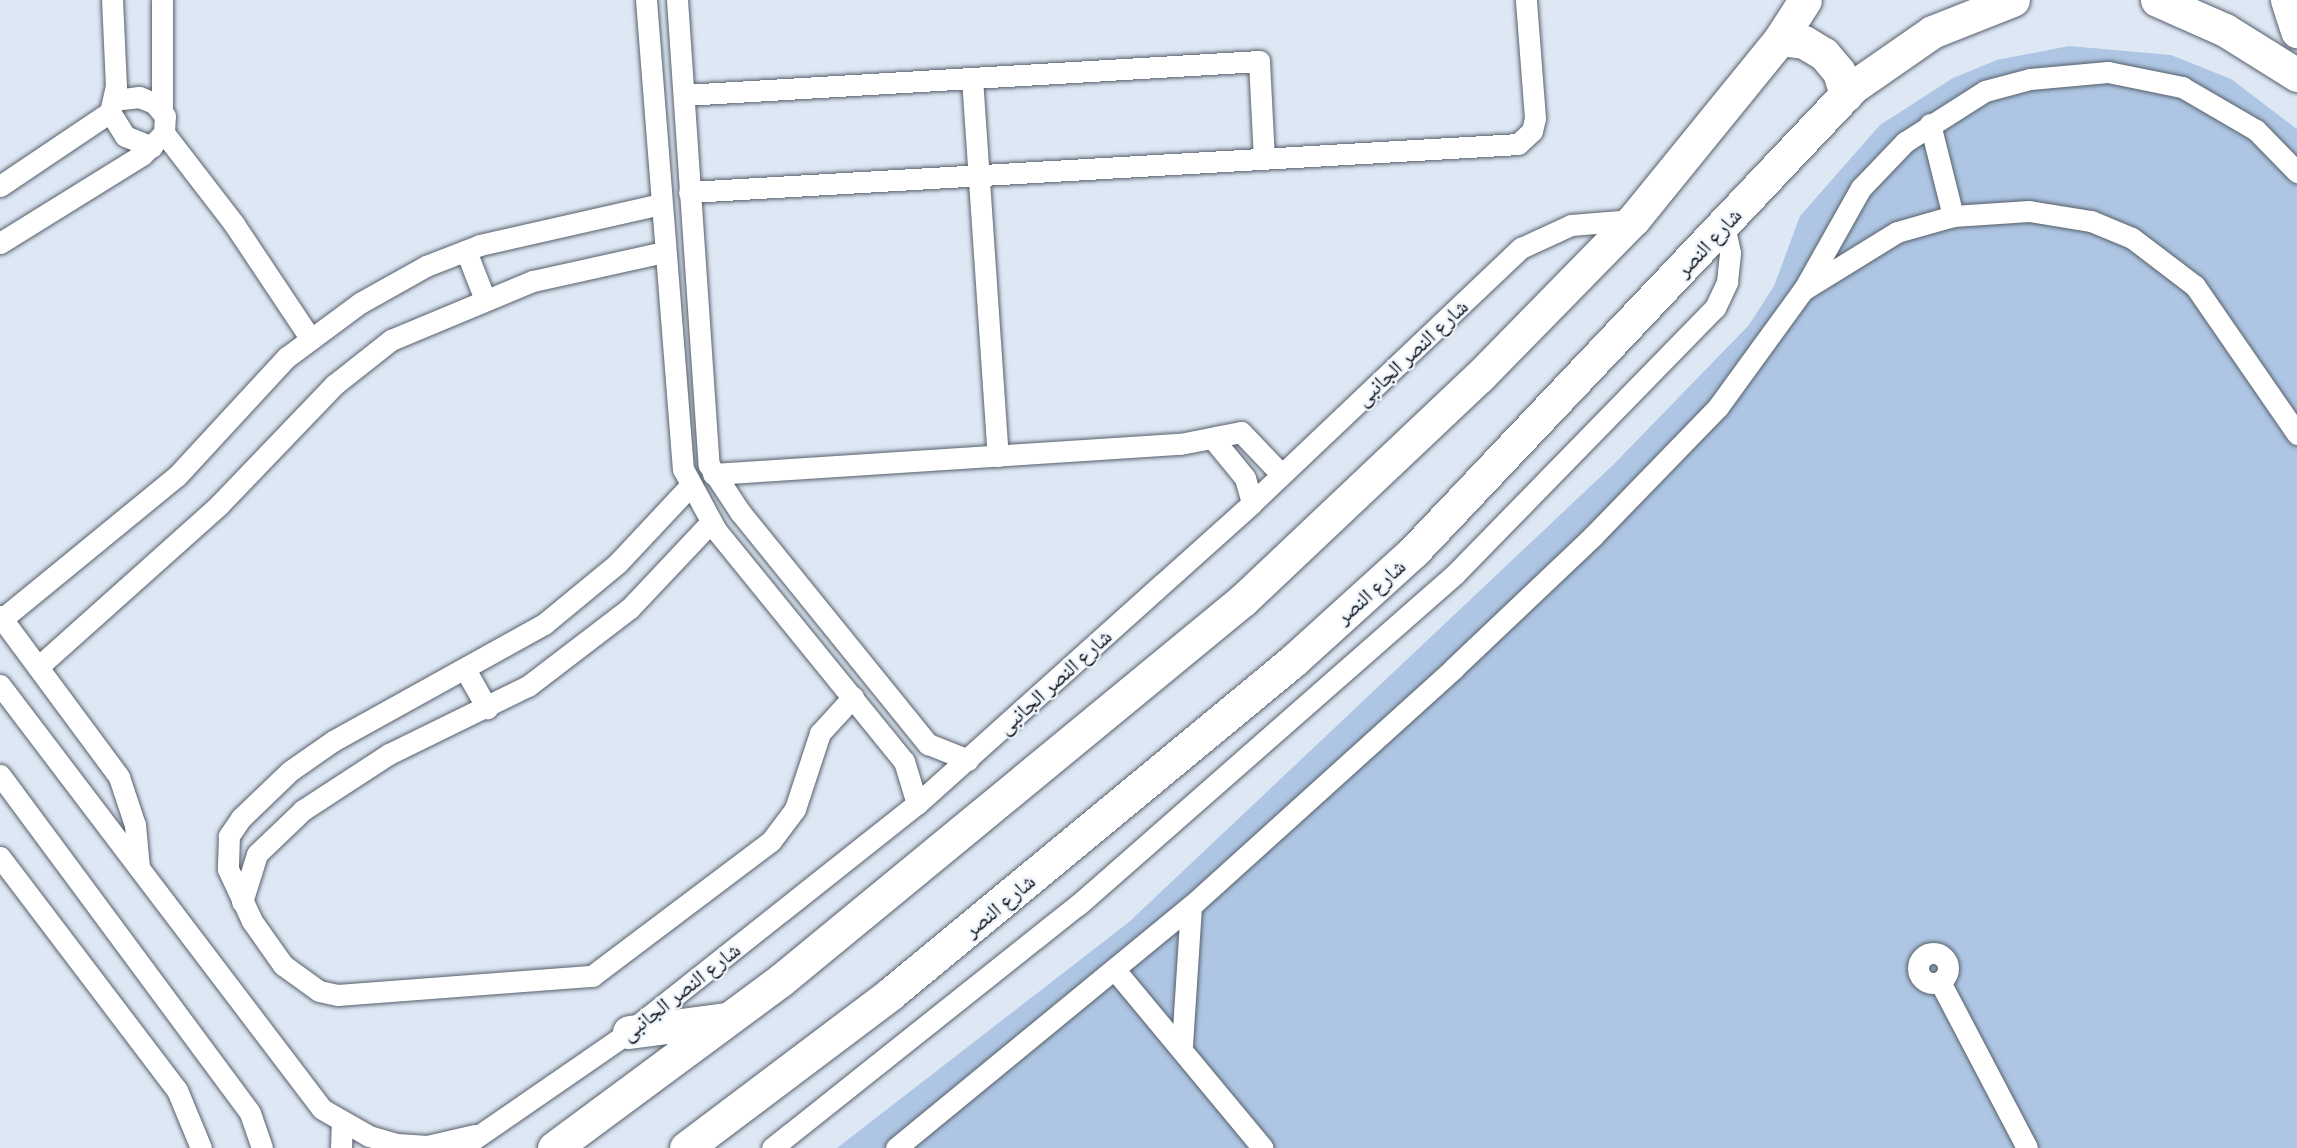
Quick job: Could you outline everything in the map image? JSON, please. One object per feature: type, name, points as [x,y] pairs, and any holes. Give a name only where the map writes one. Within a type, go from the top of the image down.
[{"type":"main road","points":[[554,1148],[729,1019],[1243,600],[1470,385],[1633,220],[1780,39],[1805,0]]},
{"type":"main road","name":"شارع النصر","points":[[686,1148],[890,994],[1293,660],[1414,551],[1846,95],[1932,32],[2013,0]]},
{"type":"main road","points":[[2157,0],[2225,30],[2297,75]]},
{"type":"main road","points":[[2287,0],[2297,31]]},
{"type":"main road","points":[[1780,39],[1803,42],[1824,54],[1839,72],[1846,95]]},
{"type":"main road","points":[[629,1032],[729,1019]]},
{"type":"street","points":[[112,0],[113,106],[125,136],[158,140],[234,224],[310,338]]},
{"type":"street","points":[[0,243],[158,140],[162,110],[162,0]]},
{"type":"street","points":[[646,0],[676,439],[689,487],[711,522],[904,761],[917,804]]},
{"type":"street","points":[[677,0],[705,444],[713,474],[928,744],[968,760]]},
{"type":"street","points":[[689,192],[1518,144],[1532,131],[1535,118],[1526,0]]},
{"type":"street","points":[[684,95],[1259,61],[1264,159]]},
{"type":"street","points":[[896,1148],[1191,906],[1593,536],[1718,407],[1803,290],[1861,188],[1930,124],[2008,84],[2108,72],[2173,85],[2217,104],[2256,130],[2297,172]]},
{"type":"street","points":[[972,78],[998,456]]},
{"type":"street","points":[[0,186],[113,106],[139,97],[162,110]]},
{"type":"street","points":[[1930,124],[1953,216]]},
{"type":"street","points":[[140,868],[135,825],[119,777],[1,617],[177,476],[310,338],[426,266],[538,228],[660,204]]},
{"type":"street","points":[[1803,290],[1896,232],[1953,216],[2059,214],[2132,238],[2195,286],[2297,434]]},
{"type":"street","name":"شارع النصر الجانبى","points":[[461,1148],[629,1032],[917,804],[1252,503],[1521,248],[1571,225],[1633,220]]},
{"type":"street","points":[[772,1148],[919,1037],[1078,905],[1455,574],[1715,308],[1727,282],[1725,225]]},
{"type":"street","points":[[466,251],[484,297]]},
{"type":"street","points":[[38,666],[219,505],[364,360],[421,325],[484,297],[553,276],[664,252]]},
{"type":"street","points":[[713,474],[1214,440],[1229,433],[1247,435],[1281,474]]},
{"type":"street","points":[[1214,440],[1245,478],[1252,503]]},
{"type":"street","points":[[689,487],[583,595],[466,671],[333,741],[267,791],[230,836],[228,869],[242,903],[283,965],[319,991],[338,995],[592,976],[771,841],[795,809],[820,733],[852,697]]},
{"type":"street","points":[[242,903],[257,854],[303,810],[360,770],[528,686],[630,608],[711,522]]},
{"type":"street","points":[[466,671],[487,708]]},
{"type":"street","points":[[0,685],[140,868],[305,1092],[342,1124],[369,1137],[427,1146],[484,1132]]},
{"type":"street","points":[[866,714],[888,695]]},
{"type":"street","points":[[0,775],[250,1113],[262,1148]]},
{"type":"street","points":[[230,836],[238,854],[257,854]]},
{"type":"street","points":[[0,857],[177,1090],[201,1148]]},
{"type":"street","points":[[1182,1045],[1191,906]]},
{"type":"street","points":[[1115,970],[1182,1045],[1263,1148]]},
{"type":"street","points":[[1940,982],[2027,1148]]},
{"type":"street","points":[[341,1148],[342,1124]]},
{"type":"shaded area","points":[[2069,46],[2171,55],[2231,79],[2297,129],[2297,1148],[837,1148],[1129,922],[1614,464],[1749,325],[1774,286],[1800,216],[1880,125],[1953,78],[1997,60]]}]
